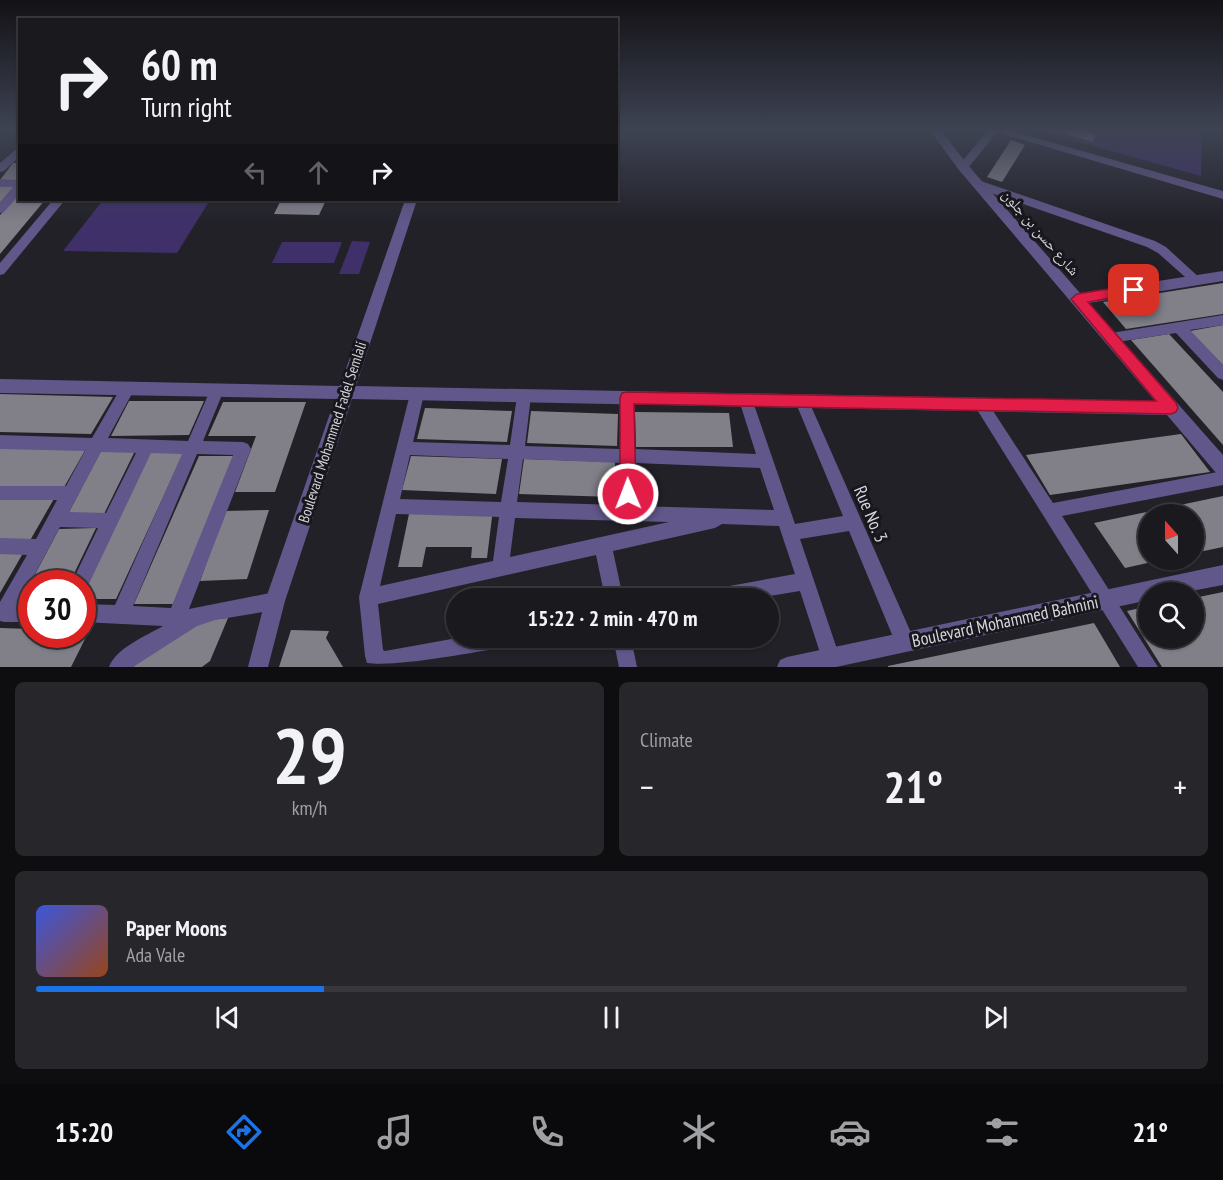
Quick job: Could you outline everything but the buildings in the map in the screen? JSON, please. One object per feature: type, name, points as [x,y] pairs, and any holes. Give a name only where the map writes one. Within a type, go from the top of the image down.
[{"type":"street","name":"شارع حسن بن جلون","points":[[958,160],[1223,468]]},
{"type":"street","points":[[963,167],[968,160]]},
{"type":"street","points":[[1099,160],[1223,195]]},
{"type":"street","points":[[0,183],[18,185]]},
{"type":"street","points":[[978,184],[1151,244],[1162,250],[1196,280]]},
{"type":"street","points":[[0,209],[18,187]]},
{"type":"street","points":[[0,272],[58,201]]},
{"type":"street","name":"Boulevard Mohammed Fadel Semlali","points":[[258,667],[275,601],[411,201]]},
{"type":"street","points":[[1077,299],[1223,276]]},
{"type":"street","points":[[1111,338],[1223,320]]},
{"type":"street","points":[[1179,327],[1223,374]]},
{"type":"street","points":[[0,386],[1171,408]]},
{"type":"street","points":[[18,613],[2,612],[128,388]]},
{"type":"street","points":[[121,614],[218,390]]},
{"type":"street","points":[[417,394],[368,597],[374,656],[385,660],[450,648]]},
{"type":"street","points":[[500,569],[524,396]]},
{"type":"street","points":[[627,398],[628,513]]},
{"type":"street","points":[[746,400],[806,581],[823,662]]},
{"type":"street","name":"Rue No. 3","points":[[802,401],[905,642]]},
{"type":"street","points":[[981,404],[1149,667]]},
{"type":"street","points":[[0,442],[243,449],[185,618],[118,667]]},
{"type":"street","points":[[87,570],[147,446]]},
{"type":"street","points":[[404,448],[766,461]]},
{"type":"street","points":[[1050,511],[1223,478]]},
{"type":"street","points":[[0,493],[70,493]]},
{"type":"street","points":[[389,506],[734,516],[787,526],[854,522]]},
{"type":"street","points":[[368,597],[734,516]]},
{"type":"street","points":[[56,519],[111,520]]},
{"type":"street","points":[[0,546],[40,547]]},
{"type":"street","points":[[603,546],[612,588]]},
{"type":"street","name":"Boulevard Mohammed Bahnini","points":[[787,667],[823,662],[905,642],[1223,575]]},
{"type":"street","points":[[768,588],[806,581]]},
{"type":"street","points":[[96,613],[185,618],[275,601]]},
{"type":"street","points":[[624,648],[627,667]]},
{"type":"shaded area","points":[[1144,160],[1201,160],[1201,176]]},
{"type":"shaded area","points":[[102,201],[209,201],[177,253],[63,251]]},
{"type":"shaded area","points":[[352,241],[370,242],[359,274],[339,274]]},
{"type":"shaded area","points":[[282,242],[342,242],[334,263],[272,263]]},
{"type":"route","points":[[628,494],[627,398],[1171,408],[1077,299],[1134,290]]}]
